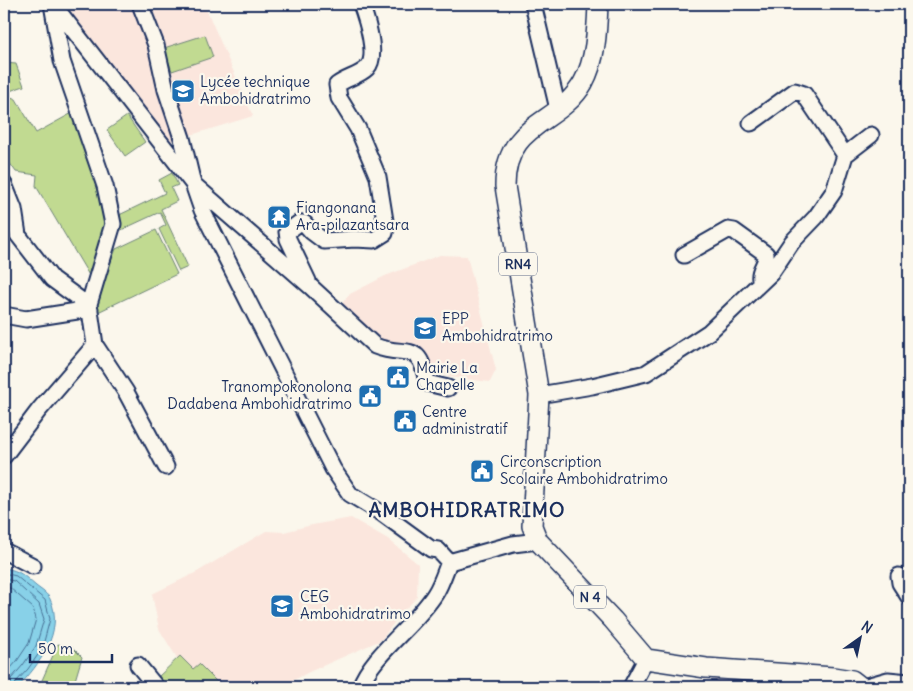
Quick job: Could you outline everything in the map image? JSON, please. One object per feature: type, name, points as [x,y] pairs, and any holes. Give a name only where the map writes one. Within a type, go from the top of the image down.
[{"type":"main road","name":"RN4","points":[[540,541],[539,395],[505,186],[505,172],[514,150],[524,134],[572,98],[583,83],[593,61],[598,4]]},
{"type":"main road","name":"N 4","points":[[540,541],[613,620],[646,660]]},
{"type":"main road","points":[[646,660],[686,666],[832,676],[852,680],[862,687]]},
{"type":"street","points":[[52,4],[193,184],[310,286],[375,346],[388,351],[409,352],[418,356],[424,364],[427,383],[448,388]]},
{"type":"street","points":[[52,4],[62,61],[105,186],[113,224],[89,306],[95,345],[126,392],[166,467]]},
{"type":"street","points":[[140,4],[156,45],[166,90],[182,138],[193,184],[202,210],[332,469],[350,494],[431,548],[438,550],[449,562]]},
{"type":"street","points":[[310,286],[288,239],[288,232],[299,223],[304,223],[324,241],[374,240],[385,234],[386,227],[378,177],[358,129],[339,98],[337,85],[344,80],[354,77],[368,67],[372,54],[367,20],[361,4]]},
{"type":"street","points":[[533,4],[558,109]]},
{"type":"street","points":[[751,123],[795,91],[804,94],[845,155]]},
{"type":"street","points":[[539,395],[592,386],[646,373],[709,332],[771,273],[792,242],[816,217],[834,191],[845,155],[870,135]]},
{"type":"street","points":[[4,184],[14,209],[18,235],[52,279],[89,306]]},
{"type":"street","points":[[684,255],[728,230],[734,231],[766,254],[767,261],[759,274],[762,281]]},
{"type":"street","points":[[4,315],[26,319],[89,306]]},
{"type":"street","points":[[4,456],[39,410],[95,345]]},
{"type":"street","points":[[449,562],[512,544],[540,541]]},
{"type":"street","points":[[4,552],[33,566]]},
{"type":"street","points":[[360,687],[364,677],[374,664],[436,594],[449,562]]},
{"type":"street","points":[[899,576],[900,582],[909,597]]},
{"type":"street","points":[[631,687],[646,660]]},
{"type":"street","points":[[138,665],[156,687]]},
{"type":"street","points":[[862,687],[888,680],[909,682]]},
{"type":"shaded area","name":"Lycée technique Ambohidratrimo","points":[[60,4],[204,4],[253,116],[165,143]]},
{"type":"shaded area","name":"EPP Ambohidratrimo","points":[[440,255],[467,256],[496,370],[490,382],[449,377],[392,351],[340,305],[350,294],[385,276]]},
{"type":"shaded area","name":"CEG Ambohidratrimo","points":[[351,518],[388,539],[418,564],[417,597],[381,640],[309,672],[281,687],[195,687],[159,629],[152,594],[197,572],[266,531],[284,532]]},
{"type":"shaded area","points":[[712,674],[854,687],[715,687]]},
{"type":"green space","points":[[205,35],[213,57],[172,71],[164,48]]},
{"type":"green space","points":[[4,63],[16,64],[24,86],[4,93]]},
{"type":"green space","points":[[11,97],[16,99],[36,133],[74,112],[99,179],[105,214],[106,232],[103,249],[90,277],[36,186],[37,175],[16,172],[7,159],[6,102]]},
{"type":"green space","points":[[127,116],[145,142],[125,156],[107,130]]},
{"type":"green space","points":[[172,173],[178,185],[171,188],[177,201],[161,209],[188,267],[179,271],[159,229],[166,225],[160,212],[119,231],[113,218],[165,193],[159,180]]},
{"type":"green space","points":[[156,230],[177,274],[98,312],[96,299],[116,249]]},
{"type":"green space","points":[[58,644],[73,648],[82,657],[73,687],[39,687]]},
{"type":"green space","points":[[180,656],[193,669],[199,664],[218,683],[213,687],[166,687],[157,678]]},
{"type":"water","points":[[4,568],[22,574],[46,594],[54,611],[52,635],[48,647],[18,687],[4,687]]},
{"type":"place","name":"Lycée technique Ambohidratrimo","points":[[183,91]]},
{"type":"place","name":"Fiangonana Ara-pilazantsara","points":[[279,217]]},
{"type":"place","name":"EPP Ambohidratrimo","points":[[425,328]]},
{"type":"place","name":"Mairie La Chapelle","points":[[398,377]]},
{"type":"place","name":"Tranompokonolona Dadabena Ambohidratrimo","points":[[370,396]]},
{"type":"place","name":"Centre administratif","points":[[405,421]]},
{"type":"place","name":"Circonscription Scolaire Ambohidratrimo","points":[[482,471]]},
{"type":"place","name":"CEG Ambohidratrimo","points":[[282,606]]},
{"type":"district","name":"AMBOHIDRATRIMO","points":[[467,510]]}]
